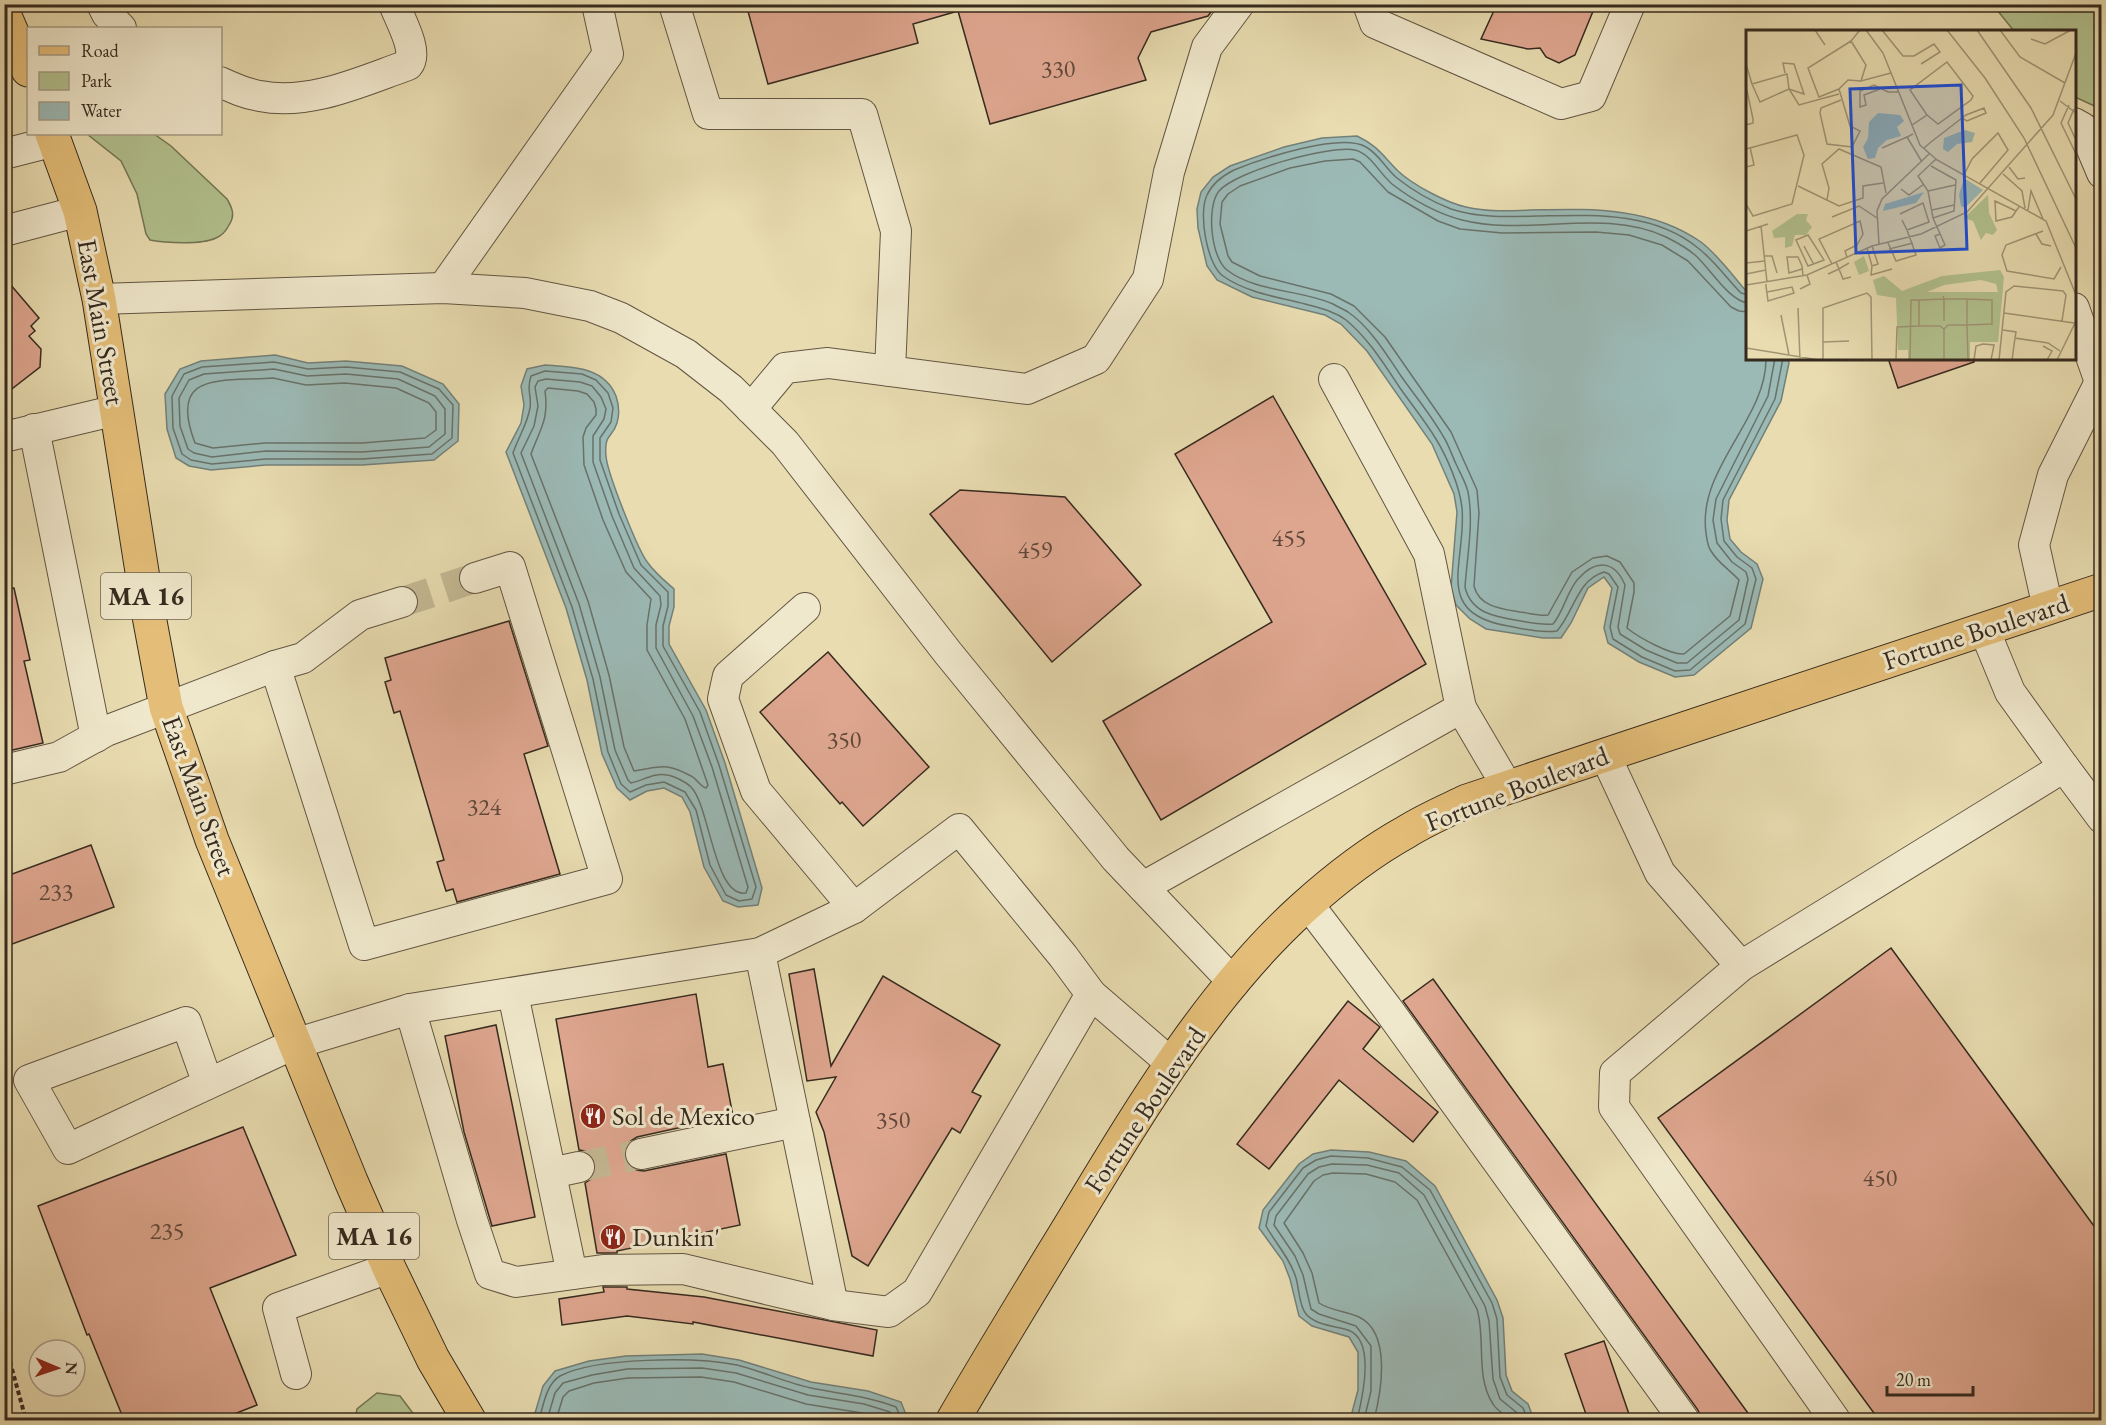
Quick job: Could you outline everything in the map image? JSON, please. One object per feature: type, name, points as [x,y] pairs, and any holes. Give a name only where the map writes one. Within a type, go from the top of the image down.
[{"type":"main road","points":[[4,14],[27,68]]},
{"type":"main road","name":"East Main Street","points":[[54,137],[80,211],[99,299],[149,616],[166,707],[212,840],[294,1044],[389,1268],[433,1359],[469,1420]]},
{"type":"main road","name":"Fortune Boulevard","points":[[953,1420],[1117,1148],[1172,1064],[1266,945],[1308,904],[1356,866],[1405,832],[1467,801],[2102,590]]},
{"type":"lane","points":[[102,4],[107,14],[120,27]]},
{"type":"lane","points":[[222,83],[245,93],[262,97],[288,98],[317,95],[408,65],[413,60],[413,50],[394,4]]},
{"type":"lane","points":[[443,288],[608,54],[597,4]]},
{"type":"lane","points":[[674,4],[708,114],[862,114],[896,231],[890,371]]},
{"type":"lane","points":[[752,409],[785,368],[828,363],[1027,389],[1095,359],[1148,279],[1169,172],[1207,47],[1239,4]]},
{"type":"lane","points":[[1368,4],[1375,23],[1561,104],[1591,96],[1630,4]]},
{"type":"lane","points":[[2076,124],[2083,128],[2102,173]]},
{"type":"lane","points":[[4,154],[54,137]]},
{"type":"lane","points":[[4,231],[80,211]]},
{"type":"lane","points":[[99,299],[443,288],[525,293],[590,306],[621,318],[686,354],[731,389],[785,443],[948,653],[1116,859],[1234,983]]},
{"type":"lane","points":[[2048,608],[2034,545],[2053,476],[2101,380],[2076,313]]},
{"type":"lane","points":[[1334,380],[1429,554],[1461,708],[1508,788]]},
{"type":"lane","points":[[4,437],[117,410]]},
{"type":"lane","points":[[34,429],[96,736]]},
{"type":"lane","points":[[275,666],[364,945],[607,879],[510,567],[475,578]]},
{"type":"lane","points":[[4,770],[58,757],[96,736],[166,707],[275,666],[303,658],[360,615],[402,602]]},
{"type":"lane","points":[[805,608],[728,676],[723,699],[756,792],[854,908]]},
{"type":"lane","points":[[1984,630],[2010,692],[2102,818]]},
{"type":"lane","points":[[1143,887],[1461,708]]},
{"type":"lane","points":[[1605,755],[1660,873],[1741,966]]},
{"type":"lane","points":[[1835,1420],[1614,1107],[1615,1073],[1741,966],[2064,767]]},
{"type":"lane","points":[[208,1084],[186,1022],[29,1080],[68,1149],[208,1084],[294,1044],[410,1009],[760,953],[854,908],[959,829],[1063,956],[1091,994],[1172,1064]]},
{"type":"lane","points":[[1308,904],[1387,1008],[1684,1420]]},
{"type":"lane","points":[[760,953],[833,1305]]},
{"type":"lane","points":[[513,993],[565,1170],[572,1274]]},
{"type":"lane","points":[[410,1009],[490,1274],[516,1282],[603,1270],[683,1269],[833,1305],[889,1312],[917,1292],[1091,994]]},
{"type":"lane","points":[[641,1154],[795,1122]]},
{"type":"lane","points":[[296,1374],[278,1308],[389,1268]]},
{"type":"path","points":[[4,1340],[26,1420]]},
{"type":"green space","points":[[1993,5],[2101,5],[2101,109],[2076,97],[2076,30],[2013,30]]},
{"type":"green space","points":[[88,135],[155,135],[171,146],[227,199],[232,209],[231,222],[222,235],[202,242],[174,243],[150,240],[146,234],[137,194],[121,161]]},
{"type":"green space","points":[[377,1393],[400,1396],[418,1420],[355,1420],[357,1409]]},
{"type":"water","points":[[1357,136],[1375,148],[1412,182],[1440,198],[1474,209],[1498,211],[1597,210],[1640,216],[1661,222],[1701,242],[1746,291],[1746,360],[1788,360],[1789,363],[1781,401],[1729,500],[1727,520],[1730,539],[1741,552],[1757,564],[1763,579],[1751,628],[1694,675],[1675,677],[1639,662],[1608,643],[1604,628],[1612,588],[1604,577],[1588,588],[1561,638],[1543,638],[1486,629],[1470,619],[1456,605],[1451,588],[1457,512],[1454,494],[1432,444],[1367,351],[1341,324],[1325,315],[1252,297],[1217,280],[1207,266],[1198,228],[1197,209],[1201,192],[1213,177],[1230,166],[1284,147],[1322,138]]},
{"type":"water","points":[[275,355],[308,363],[346,361],[402,366],[443,384],[459,404],[458,441],[434,460],[362,465],[266,465],[211,470],[189,466],[176,458],[167,429],[165,394],[180,369],[201,361]]},
{"type":"water","points":[[545,365],[586,370],[604,379],[616,396],[619,416],[606,443],[608,465],[643,556],[674,589],[669,644],[706,710],[725,763],[762,888],[758,905],[738,907],[723,901],[704,867],[690,812],[682,797],[664,788],[647,791],[630,800],[617,788],[602,754],[587,680],[566,608],[506,452],[521,423],[524,405],[521,386],[527,369]]},
{"type":"water","points":[[1331,1150],[1369,1152],[1406,1161],[1435,1186],[1497,1300],[1503,1318],[1506,1375],[1512,1391],[1528,1404],[1534,1420],[1350,1420],[1358,1390],[1358,1352],[1349,1337],[1312,1326],[1299,1316],[1283,1261],[1259,1228],[1263,1210],[1299,1164],[1313,1154]]},
{"type":"water","points":[[702,1354],[739,1360],[811,1382],[868,1391],[901,1402],[908,1420],[533,1420],[543,1386],[555,1371],[589,1361],[626,1356]]},
{"type":"building","points":[[746,4],[1217,4],[1208,16],[1151,32],[1138,58],[1146,80],[990,124],[958,11],[913,24],[918,43],[768,84]]},
{"type":"building","points":[[1497,4],[1596,4],[1575,55],[1559,63],[1546,57],[1540,48],[1528,49],[1481,39]]},
{"type":"building","points":[[4,277],[39,318],[31,326],[35,331],[29,336],[41,349],[40,367],[4,395]]},
{"type":"building","points":[[1889,360],[1974,360],[1974,362],[1898,388]]},
{"type":"building","points":[[1273,396],[1426,664],[1161,820],[1103,721],[1272,622],[1175,454]]},
{"type":"building","points":[[960,490],[1065,497],[1141,585],[1052,662],[930,514]]},
{"type":"building","points":[[14,588],[30,660],[24,661],[43,743],[4,752],[4,589]]},
{"type":"building","points":[[509,621],[548,746],[524,754],[560,874],[457,902],[453,889],[446,891],[437,862],[444,860],[400,711],[394,713],[385,682],[391,680],[385,658]]},
{"type":"building","points":[[828,652],[929,767],[863,826],[842,802],[840,804],[760,712]]},
{"type":"building","points":[[91,845],[114,907],[4,947],[4,877]]},
{"type":"building","points":[[1891,948],[2102,1237],[2102,1420],[1879,1420],[1658,1118]]},
{"type":"building","points":[[814,969],[831,1066],[883,976],[1000,1045],[972,1092],[981,1096],[960,1133],[952,1128],[868,1266],[852,1256],[824,1132],[816,1112],[836,1077],[807,1081],[789,974]]},
{"type":"building","points":[[1433,979],[1753,1420],[1702,1420],[1698,1410],[1403,1001]]},
{"type":"building","points":[[696,994],[708,1067],[723,1064],[733,1116],[637,1137],[625,1148],[624,1157],[629,1166],[644,1171],[726,1154],[740,1225],[617,1251],[617,1253],[597,1253],[585,1183],[595,1173],[596,1164],[591,1155],[579,1150],[556,1019]]},
{"type":"building","points":[[1348,1001],[1380,1027],[1363,1049],[1438,1112],[1413,1142],[1339,1080],[1269,1169],[1237,1144]]},
{"type":"building","points":[[496,1025],[535,1217],[492,1226],[464,1132],[445,1036]]},
{"type":"building","points":[[243,1127],[296,1255],[210,1288],[257,1405],[219,1420],[124,1420],[89,1334],[87,1335],[38,1206]]},
{"type":"building","points":[[603,1287],[627,1287],[627,1289],[704,1297],[877,1330],[873,1356],[693,1322],[693,1324],[627,1316],[562,1325],[559,1299],[604,1292]]},
{"type":"building","points":[[1604,1341],[1631,1420],[1588,1420],[1565,1354]]},
{"type":"tunnel","points":[[402,602],[475,578]]},
{"type":"tunnel","points":[[579,1167],[641,1154]]},
{"type":"place","name":"Sol de Mexico","points":[[593,1116]]},
{"type":"place","name":"Dunkin'","points":[[613,1237]]}]
